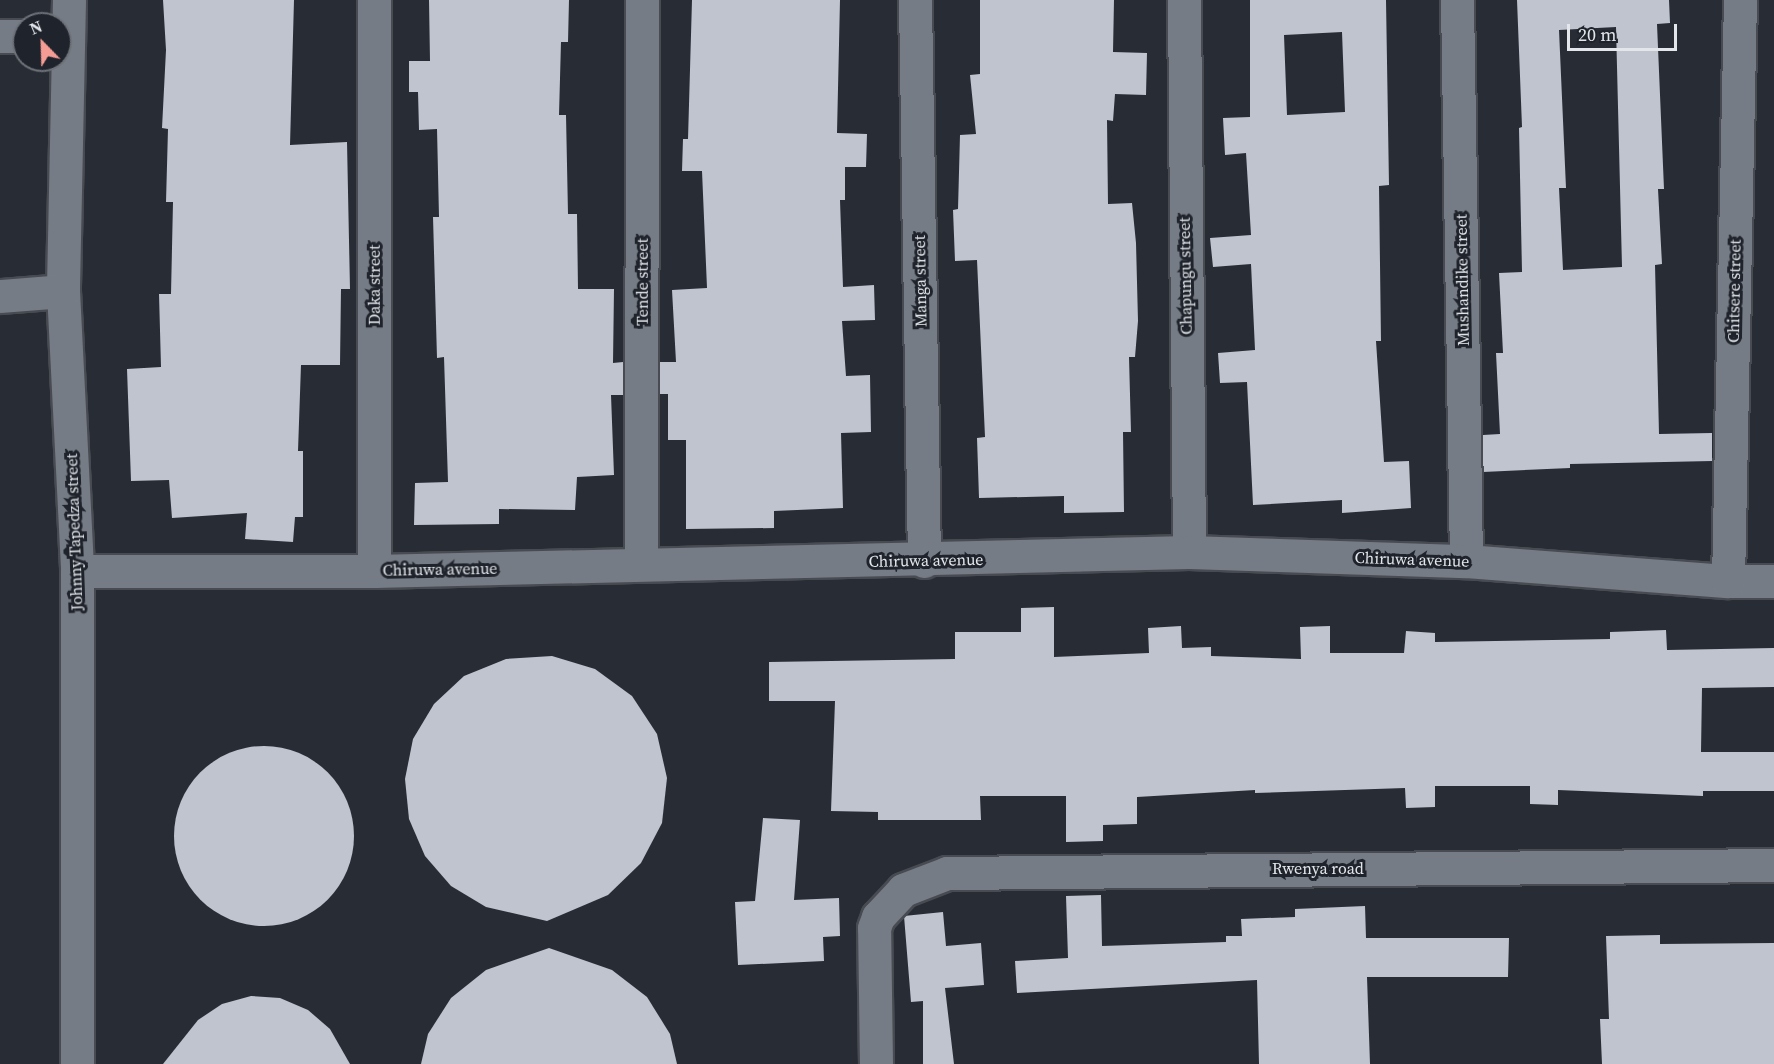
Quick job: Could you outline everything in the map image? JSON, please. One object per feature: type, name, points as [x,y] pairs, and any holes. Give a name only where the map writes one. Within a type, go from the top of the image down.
[{"type":"street","name":"Daka street","points":[[374,0],[374,571]]},
{"type":"street","name":"Tende street","points":[[641,564],[642,0]]},
{"type":"street","name":"Manga street","points":[[915,0],[924,561]]},
{"type":"street","name":"Chapungu street","points":[[1184,0],[1189,552]]},
{"type":"street","name":"Mushandike street","points":[[1457,0],[1467,561]]},
{"type":"street","name":"Chitsere street","points":[[1728,581],[1740,0]]},
{"type":"street","name":"Johnny Tapedza street","points":[[63,72],[63,291],[77,571],[77,1064]]},
{"type":"street","points":[[0,296],[63,291]]},
{"type":"street","name":"Chiruwa avenue","points":[[77,571],[374,571],[641,564],[924,561],[1189,552],[1467,561],[1728,581],[1774,581]]},
{"type":"street","name":"Rwenya road","points":[[876,1064],[874,928],[878,917],[888,903],[922,881],[947,873],[986,870],[1774,865]]},
{"type":"building","points":[[163,0],[294,0],[290,145],[347,142],[350,289],[341,289],[340,365],[301,365],[298,451],[303,451],[303,517],[295,517],[293,542],[245,539],[247,513],[172,518],[169,480],[131,481],[127,369],[161,367],[159,294],[171,294],[173,202],[166,202],[168,129],[162,128],[166,50]]},
{"type":"building","points":[[429,0],[569,0],[568,42],[561,42],[559,115],[566,115],[568,214],[577,214],[578,289],[614,289],[613,363],[623,362],[623,395],[611,395],[614,475],[577,477],[575,510],[499,509],[499,524],[414,525],[415,483],[448,482],[444,357],[437,358],[433,217],[439,217],[437,129],[419,130],[418,92],[409,92],[409,61],[430,61]]},
{"type":"building","points":[[692,0],[840,0],[837,133],[867,134],[866,167],[845,167],[845,200],[840,200],[843,287],[874,285],[875,320],[842,321],[846,376],[870,375],[871,432],[841,433],[843,508],[774,511],[774,528],[686,529],[686,440],[668,440],[668,394],[660,394],[660,362],[676,362],[672,290],[707,288],[702,171],[682,171],[683,139],[688,139]]},
{"type":"building","points":[[980,0],[1114,0],[1113,52],[1147,53],[1146,95],[1115,94],[1113,121],[1107,120],[1108,204],[1132,203],[1136,243],[1138,321],[1135,357],[1129,357],[1131,432],[1123,432],[1124,512],[1064,513],[1064,496],[979,498],[977,438],[985,437],[977,260],[955,261],[953,210],[958,209],[960,135],[976,134],[970,75],[980,74]]},
{"type":"building","points":[[1250,0],[1386,0],[1389,185],[1379,186],[1381,341],[1376,341],[1384,462],[1409,461],[1411,508],[1342,513],[1342,500],[1253,505],[1247,382],[1220,383],[1218,353],[1255,350],[1251,264],[1213,267],[1210,238],[1251,235],[1246,153],[1225,155],[1223,118],[1250,117]],"holes":[[[1342,32],[1345,112],[1287,115],[1284,35]]]},
{"type":"building","points":[[1517,0],[1669,0],[1670,23],[1657,24],[1664,189],[1658,189],[1662,264],[1655,265],[1659,434],[1712,433],[1712,461],[1570,464],[1570,468],[1483,472],[1483,435],[1500,434],[1496,353],[1503,353],[1499,273],[1522,272],[1519,128],[1522,127]],"holes":[[[1616,27],[1622,267],[1563,270],[1559,188],[1566,188],[1559,30]]]},
{"type":"building","points":[[1054,607],[1054,657],[1149,653],[1148,628],[1181,626],[1182,648],[1211,647],[1211,656],[1301,659],[1300,627],[1330,626],[1330,653],[1404,653],[1406,631],[1435,633],[1435,642],[1610,639],[1610,632],[1666,630],[1667,650],[1774,648],[1774,687],[1702,688],[1701,752],[1774,752],[1774,791],[1703,791],[1703,796],[1558,790],[1558,805],[1530,804],[1530,786],[1435,786],[1435,807],[1406,808],[1405,788],[1255,793],[1255,790],[1137,797],[1137,824],[1103,825],[1103,841],[1066,842],[1066,796],[980,796],[981,820],[878,820],[878,812],[831,811],[835,701],[769,701],[769,662],[955,659],[955,632],[1021,632],[1021,608]]},
{"type":"building","points":[[552,656],[595,669],[632,696],[657,734],[667,778],[662,823],[641,863],[608,895],[547,921],[486,907],[451,886],[425,856],[409,819],[405,779],[413,739],[434,704],[464,676],[506,659]]},
{"type":"building","points":[[264,746],[282,747],[299,752],[328,772],[348,801],[353,818],[353,854],[348,871],[328,900],[299,920],[282,925],[264,926],[246,925],[229,920],[200,900],[180,871],[175,854],[174,836],[175,818],[180,801],[200,772],[229,752],[246,747]]},
{"type":"building","points":[[763,818],[800,820],[794,900],[839,898],[840,936],[823,937],[824,961],[738,965],[735,902],[755,901]]},
{"type":"building","points":[[1101,895],[1102,946],[1226,942],[1226,936],[1242,936],[1241,919],[1295,917],[1295,909],[1365,906],[1366,938],[1509,938],[1508,977],[1367,977],[1370,1064],[1259,1064],[1257,980],[1017,993],[1015,961],[1068,958],[1066,896]]},
{"type":"building","points":[[943,912],[946,946],[981,943],[984,985],[945,988],[954,1064],[923,1064],[923,1001],[911,1002],[904,916]]},
{"type":"building","points":[[1660,935],[1660,944],[1774,943],[1774,1064],[1602,1064],[1600,1019],[1609,1019],[1606,936]]},
{"type":"building","points":[[549,948],[612,970],[647,997],[670,1034],[677,1064],[421,1064],[428,1034],[451,998],[486,970]]},
{"type":"building","points":[[251,996],[280,998],[308,1010],[330,1029],[350,1064],[163,1064],[198,1020],[222,1004]]}]
